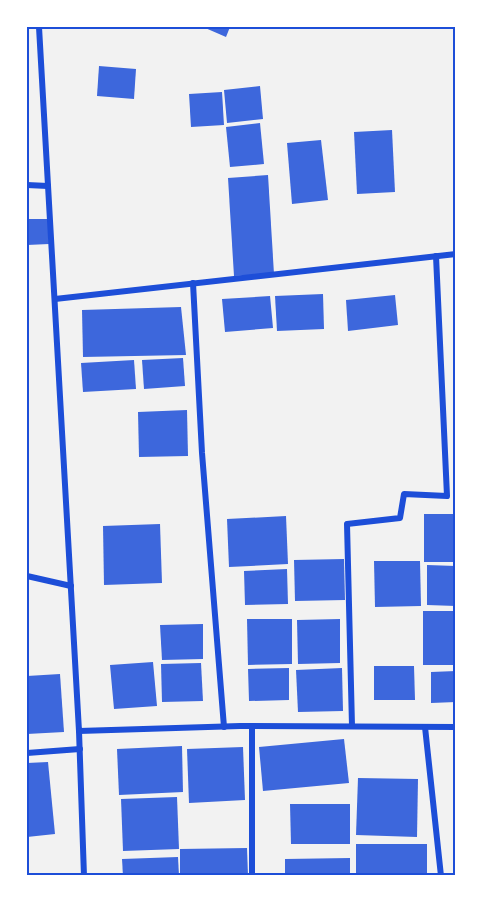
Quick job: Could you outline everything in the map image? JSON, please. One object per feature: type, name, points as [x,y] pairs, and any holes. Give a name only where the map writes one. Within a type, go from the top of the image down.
[{"type":"street","points":[[39,27],[80,749],[84,876]]},
{"type":"street","points":[[27,185],[48,186]]},
{"type":"street","points":[[55,299],[456,254]]},
{"type":"street","points":[[352,726],[347,524],[400,518],[404,494],[447,496],[436,256]]},
{"type":"street","points":[[193,283],[202,453],[224,727]]},
{"type":"street","points":[[27,576],[71,586]]},
{"type":"street","points":[[252,726],[252,876]]},
{"type":"street","points":[[79,731],[252,726],[456,728]]},
{"type":"street","points":[[425,727],[441,876]]},
{"type":"street","points":[[27,753],[80,749]]},
{"type":"building","points":[[203,27],[230,27],[226,37]]},
{"type":"building","points":[[99,66],[136,69],[134,99],[97,96]]},
{"type":"building","points":[[260,86],[263,119],[227,123],[224,90]]},
{"type":"building","points":[[222,92],[224,125],[191,127],[189,94]]},
{"type":"building","points":[[260,123],[264,164],[230,167],[226,127]]},
{"type":"building","points":[[392,130],[395,192],[357,194],[354,132]]},
{"type":"building","points":[[321,140],[328,200],[292,204],[287,143]]},
{"type":"building","points":[[268,175],[274,274],[234,276],[228,178]]},
{"type":"building","points":[[27,219],[48,219],[49,244],[27,245]]},
{"type":"building","points":[[323,294],[324,329],[277,331],[275,296]]},
{"type":"building","points":[[395,295],[398,325],[348,331],[346,300]]},
{"type":"building","points":[[270,296],[273,328],[225,332],[222,299]]},
{"type":"building","points":[[181,307],[186,355],[83,357],[82,310]]},
{"type":"building","points":[[183,358],[185,386],[144,389],[142,360]]},
{"type":"building","points":[[134,360],[136,389],[83,392],[81,363]]},
{"type":"building","points":[[187,410],[188,456],[139,457],[138,412]]},
{"type":"building","points":[[424,514],[456,514],[456,562],[424,562]]},
{"type":"building","points":[[286,516],[288,564],[229,567],[227,519]]},
{"type":"building","points":[[160,524],[162,583],[104,585],[103,526]]},
{"type":"building","points":[[344,559],[345,600],[295,601],[294,560]]},
{"type":"building","points":[[374,561],[420,561],[421,606],[375,607]]},
{"type":"building","points":[[427,565],[456,566],[456,606],[427,605]]},
{"type":"building","points":[[287,569],[288,604],[245,605],[244,571]]},
{"type":"building","points":[[423,611],[456,611],[456,665],[423,665]]},
{"type":"building","points":[[247,619],[292,619],[292,664],[248,665]]},
{"type":"building","points":[[340,619],[340,663],[298,664],[297,620]]},
{"type":"building","points":[[203,624],[203,659],[162,660],[160,625]]},
{"type":"building","points":[[153,662],[157,706],[114,709],[110,665]]},
{"type":"building","points":[[201,663],[203,701],[162,702],[161,664]]},
{"type":"building","points":[[374,666],[414,666],[415,700],[374,700]]},
{"type":"building","points":[[289,668],[289,700],[249,701],[248,669]]},
{"type":"building","points":[[342,668],[343,711],[298,712],[296,670]]},
{"type":"building","points":[[456,671],[456,702],[431,703],[431,672]]},
{"type":"building","points":[[60,674],[64,732],[27,734],[27,676]]},
{"type":"building","points":[[344,739],[349,783],[263,791],[259,747]]},
{"type":"building","points":[[182,746],[183,792],[119,795],[117,749]]},
{"type":"building","points":[[243,747],[245,800],[189,803],[187,749]]},
{"type":"building","points":[[48,762],[55,834],[27,837],[27,763]]},
{"type":"building","points":[[358,778],[418,779],[417,837],[356,835]]},
{"type":"building","points":[[177,797],[179,849],[123,851],[121,799]]},
{"type":"building","points":[[290,804],[350,804],[350,844],[291,844]]},
{"type":"building","points":[[356,844],[427,844],[427,876],[356,876]]},
{"type":"building","points":[[247,848],[248,876],[180,876],[180,849]]},
{"type":"building","points":[[178,857],[179,876],[123,876],[122,859]]},
{"type":"building","points":[[350,858],[350,876],[285,876],[285,859]]}]
